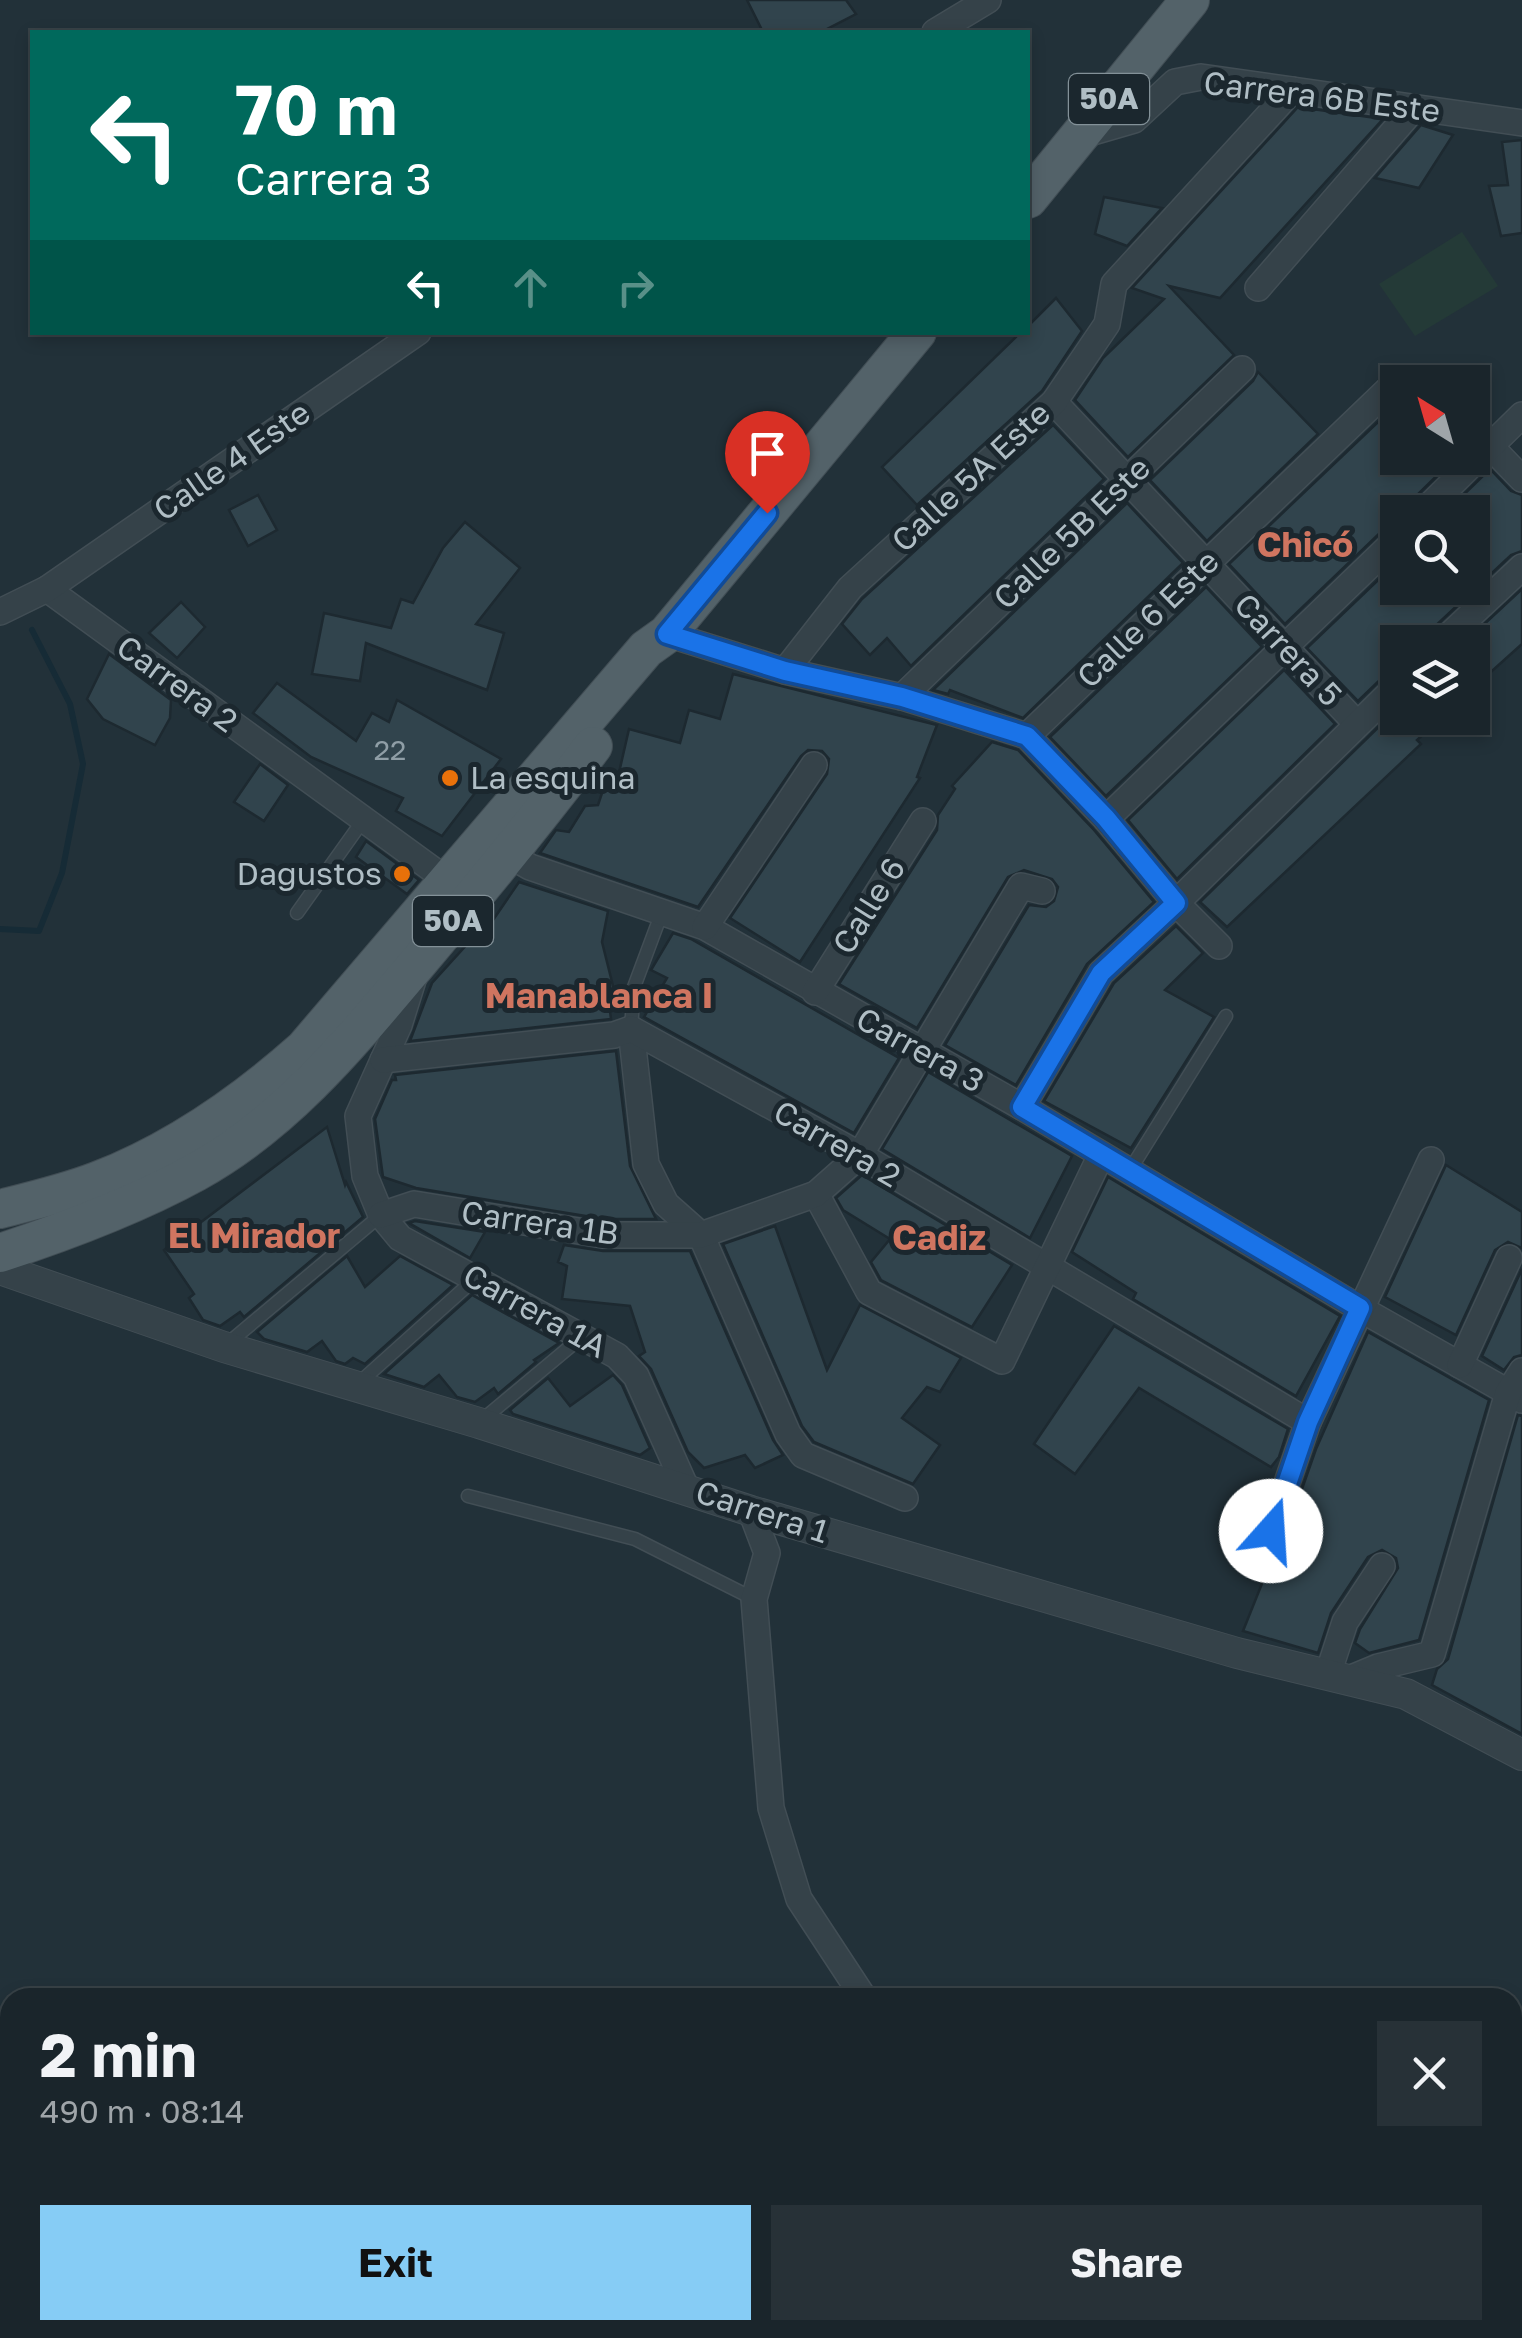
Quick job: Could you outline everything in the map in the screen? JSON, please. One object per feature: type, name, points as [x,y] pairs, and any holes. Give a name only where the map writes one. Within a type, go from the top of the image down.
[{"type":"main road","name":"50A","points":[[1030,197],[1190,0]]},
{"type":"main road","name":"50A","points":[[0,1208],[195,1153],[304,1049],[646,649],[667,634],[915,335]]},
{"type":"main road","name":"50A","points":[[0,1253],[80,1227],[195,1153],[289,1104],[340,1054],[510,854],[660,660],[667,634]]},
{"type":"street","points":[[938,30],[988,0]]},
{"type":"street","name":"Carrera 6B Este","points":[[1080,136],[1134,120],[1175,82],[1201,77],[1522,124]]},
{"type":"street","name":"Calle 5A Este","points":[[785,671],[850,588],[1054,402],[1107,324],[1114,284],[1292,90]]},
{"type":"street","points":[[1258,288],[1414,108]]},
{"type":"street","name":"Calle 4 Este","points":[[47,589],[414,335]]},
{"type":"street","name":"Calle 5B Este","points":[[902,697],[1242,369]]},
{"type":"street","name":"Calle 6 Este","points":[[1027,736],[1380,401]]},
{"type":"street","name":"Carrera 5","points":[[1054,402],[1357,724]]},
{"type":"street","points":[[1490,445],[1522,416]]},
{"type":"street","points":[[1490,459],[1522,479]]},
{"type":"street","points":[[1440,495],[1460,475]]},
{"type":"street","points":[[1106,818],[1380,555]]},
{"type":"street","points":[[1460,625],[1522,567]]},
{"type":"street","points":[[0,612],[47,589]]},
{"type":"street","name":"Carrera 2","points":[[47,589],[448,880]]},
{"type":"street","points":[[667,634],[785,671],[902,697],[1027,736],[1106,818],[1176,903],[1220,946]]},
{"type":"street","points":[[1022,1107],[1101,973],[1380,702]]},
{"type":"street","points":[[705,928],[814,765]]},
{"type":"street","name":"Calle 6","points":[[815,992],[923,821]]},
{"type":"street","name":"Carrera 3","points":[[510,854],[530,866],[705,928],[1022,1107],[1460,1365],[1517,1388]]},
{"type":"street","name":"Carrera 1B","points":[[381,1215],[414,1204],[604,1236],[701,1236],[816,1194],[860,1155],[1020,886],[1042,891]]},
{"type":"street","points":[[381,1215],[366,1176],[358,1116],[399,1025],[420,961]]},
{"type":"street","points":[[382,1060],[614,1035],[631,1029]]},
{"type":"street","name":"Carrera 2","points":[[631,1029],[860,1155],[1308,1422]]},
{"type":"street","name":"Carrera 1B","points":[[631,1029],[646,1164],[666,1204],[701,1236],[788,1434],[804,1455],[905,1498]]},
{"type":"street","points":[[816,1194],[869,1292],[1002,1360],[1100,1155]]},
{"type":"street","points":[[1260,1561],[1308,1422],[1431,1160]]},
{"type":"street","name":"Carrera 1A","points":[[381,1215],[400,1238],[617,1356],[636,1376],[686,1488]]},
{"type":"street","points":[[1460,1365],[1509,1258]]},
{"type":"street","name":"Carrera 1","points":[[0,1269],[224,1347],[479,1423],[750,1511],[1238,1654],[1406,1694],[1522,1755]]},
{"type":"street","points":[[1382,1566],[1345,1622],[1338,1676],[1432,1654],[1517,1388]]},
{"type":"street","points":[[750,1511],[768,1553],[754,1600],[771,1808],[799,1899],[857,1988]]},
{"type":"lane","points":[[297,913],[364,819]]},
{"type":"lane","points":[[631,1029],[634,987],[662,912]]},
{"type":"lane","points":[[1130,1170],[1226,1016]]},
{"type":"lane","points":[[224,1347],[381,1215]]},
{"type":"lane","points":[[354,1388],[476,1278]]},
{"type":"lane","points":[[479,1423],[584,1335]]},
{"type":"lane","points":[[468,1496],[635,1539],[754,1600]]},
{"type":"green space","points":[[1462,232],[1498,286],[1415,336],[1379,284]]},
{"type":"building","points":[[747,0],[846,0],[856,14],[825,30],[762,30]]},
{"type":"building","points":[[1298,107],[1383,119],[1220,298],[1169,286],[1234,355],[1128,457],[1075,400],[1103,358],[1164,299],[1132,288]]},
{"type":"building","points":[[1421,125],[1453,135],[1419,188],[1375,178]]},
{"type":"building","points":[[1522,140],[1522,233],[1501,236],[1489,186],[1508,185],[1502,142]]},
{"type":"building","points":[[1104,197],[1162,208],[1127,246],[1095,234]]},
{"type":"building","points":[[1056,298],[1082,331],[1042,391],[917,505],[882,467],[1018,335],[1030,335],[1030,324]]},
{"type":"building","points":[[1258,372],[1318,434],[1207,541],[1150,480]]},
{"type":"building","points":[[1380,420],[1380,475],[1438,475],[1417,495],[1380,495],[1380,533],[1285,624],[1229,564]]},
{"type":"building","points":[[1053,425],[1104,479],[911,666],[887,638],[870,655],[842,624],[862,599]]},
{"type":"building","points":[[1490,469],[1511,491],[1522,495],[1522,551],[1511,555],[1490,575],[1490,495],[1463,495],[1484,475],[1490,475]]},
{"type":"building","points":[[258,495],[277,530],[248,546],[229,510]]},
{"type":"building","points":[[1127,503],[1183,563],[1023,718],[950,690],[948,694],[933,690]]},
{"type":"building","points":[[465,522],[520,568],[476,624],[504,633],[487,690],[366,643],[360,681],[312,674],[324,613],[391,628],[401,599],[413,603],[443,548]]},
{"type":"building","points":[[1380,578],[1380,605],[1458,605],[1436,625],[1380,625],[1380,680],[1358,701],[1307,648]]},
{"type":"building","points":[[1206,587],[1262,647],[1106,796],[1050,737]]},
{"type":"building","points":[[1522,589],[1522,644],[1490,673],[1490,625],[1483,625]]},
{"type":"building","points":[[181,602],[205,627],[177,658],[149,633]]},
{"type":"building","points":[[109,654],[171,700],[170,718],[155,745],[103,719],[87,699]]},
{"type":"building","points":[[1284,670],[1335,724],[1177,879],[1128,820]]},
{"type":"building","points":[[733,674],[937,725],[917,777],[920,778],[800,962],[730,918],[827,774],[829,759],[822,751],[808,750],[801,756],[698,907],[540,853],[556,830],[569,832],[585,806],[598,805],[604,787],[615,790],[629,729],[680,743],[689,710],[720,719]]},
{"type":"building","points":[[277,683],[356,741],[372,713],[389,722],[397,700],[501,759],[442,836],[396,811],[403,798],[311,757],[253,713]]},
{"type":"building","points":[[1380,726],[1380,735],[1422,735],[1417,740],[1421,744],[1227,927],[1200,902]]},
{"type":"building","points":[[992,742],[1018,750],[1094,830],[1154,902],[1087,964],[1016,1085],[945,1045],[1029,905],[1046,907],[1054,901],[1058,887],[1052,879],[1024,870],[1008,877],[917,1028],[839,984],[937,830],[938,815],[955,789],[952,786]]},
{"type":"building","points":[[260,764],[288,785],[264,821],[234,802]]},
{"type":"building","points":[[366,841],[419,880],[407,894],[356,857]]},
{"type":"building","points":[[519,882],[608,911],[602,942],[617,1002],[608,996],[611,1019],[410,1041],[432,983],[471,940],[478,942]]},
{"type":"building","points":[[1176,926],[1203,953],[1165,990],[1214,1017],[1131,1148],[1044,1101],[1114,983]]},
{"type":"building","points":[[673,933],[691,939],[899,1058],[854,1133],[644,1017],[667,978],[651,970]]},
{"type":"building","points":[[616,1051],[630,1166],[656,1219],[604,1219],[416,1188],[383,1177],[375,1119],[395,1075]]},
{"type":"building","points":[[928,1072],[1072,1156],[1030,1238],[882,1149]]},
{"type":"building","points":[[327,1127],[345,1185],[346,1182],[363,1217],[244,1317],[240,1312],[220,1326],[203,1320],[189,1298],[194,1294],[164,1250]]},
{"type":"building","points":[[1446,1165],[1522,1212],[1522,1248],[1508,1242],[1495,1250],[1456,1335],[1385,1297]]},
{"type":"building","points":[[862,1175],[1012,1265],[972,1327],[881,1280],[871,1262],[890,1239],[843,1210],[836,1198]]},
{"type":"building","points":[[1108,1177],[1340,1316],[1296,1396],[1133,1299],[1136,1293],[1072,1252]]},
{"type":"building","points":[[409,1223],[485,1232],[470,1258]]},
{"type":"building","points":[[775,1226],[827,1370],[860,1305],[961,1358],[940,1392],[927,1387],[902,1418],[940,1445],[913,1484],[814,1442],[802,1426],[723,1244]]},
{"type":"building","points":[[564,1245],[603,1251],[690,1251],[783,1455],[755,1468],[745,1455],[704,1468],[688,1452],[651,1369],[639,1356],[645,1352],[630,1306],[562,1299],[567,1266],[558,1262]]},
{"type":"building","points":[[347,1256],[365,1287],[400,1256],[453,1285],[365,1364],[353,1358],[345,1364],[336,1361],[322,1341],[307,1352],[264,1339],[257,1332]]},
{"type":"building","points":[[1522,1269],[1522,1355],[1514,1357],[1504,1370],[1482,1356]]},
{"type":"building","points":[[472,1295],[559,1343],[498,1394],[494,1388],[475,1402],[457,1397],[439,1375],[424,1387],[384,1374]]},
{"type":"building","points":[[1114,1326],[1288,1429],[1279,1457],[1271,1467],[1139,1388],[1075,1474],[1034,1444]]},
{"type":"building","points":[[1368,1332],[1489,1400],[1419,1640],[1369,1653],[1355,1643],[1398,1568],[1396,1558],[1382,1550],[1368,1557],[1331,1613],[1318,1653],[1243,1631],[1265,1576],[1275,1566],[1316,1449]]},
{"type":"building","points":[[613,1375],[622,1385],[650,1448],[640,1455],[510,1410],[548,1378],[570,1406]]},
{"type":"building","points":[[1518,1415],[1522,1416],[1522,1734],[1432,1685],[1437,1669],[1448,1659]]},
{"type":"waterway","points":[[0,929],[39,931],[62,873],[83,764],[70,704],[32,630]]},
{"type":"place","name":"La esquina","points":[[450,778]]},
{"type":"place","name":"Dagustos","points":[[402,874]]},
{"type":"district","name":"Chicó","points":[[1305,545]]},
{"type":"district","name":"Manablanca I","points":[[599,996]]},
{"type":"district","name":"El Mirador","points":[[254,1236]]},
{"type":"district","name":"Cadiz","points":[[939,1238]]},
{"type":"route","points":[[767,513],[667,634],[785,671],[902,697],[1027,736],[1106,818],[1176,903],[1101,973],[1022,1107],[1360,1308],[1308,1422],[1271,1531]]}]
